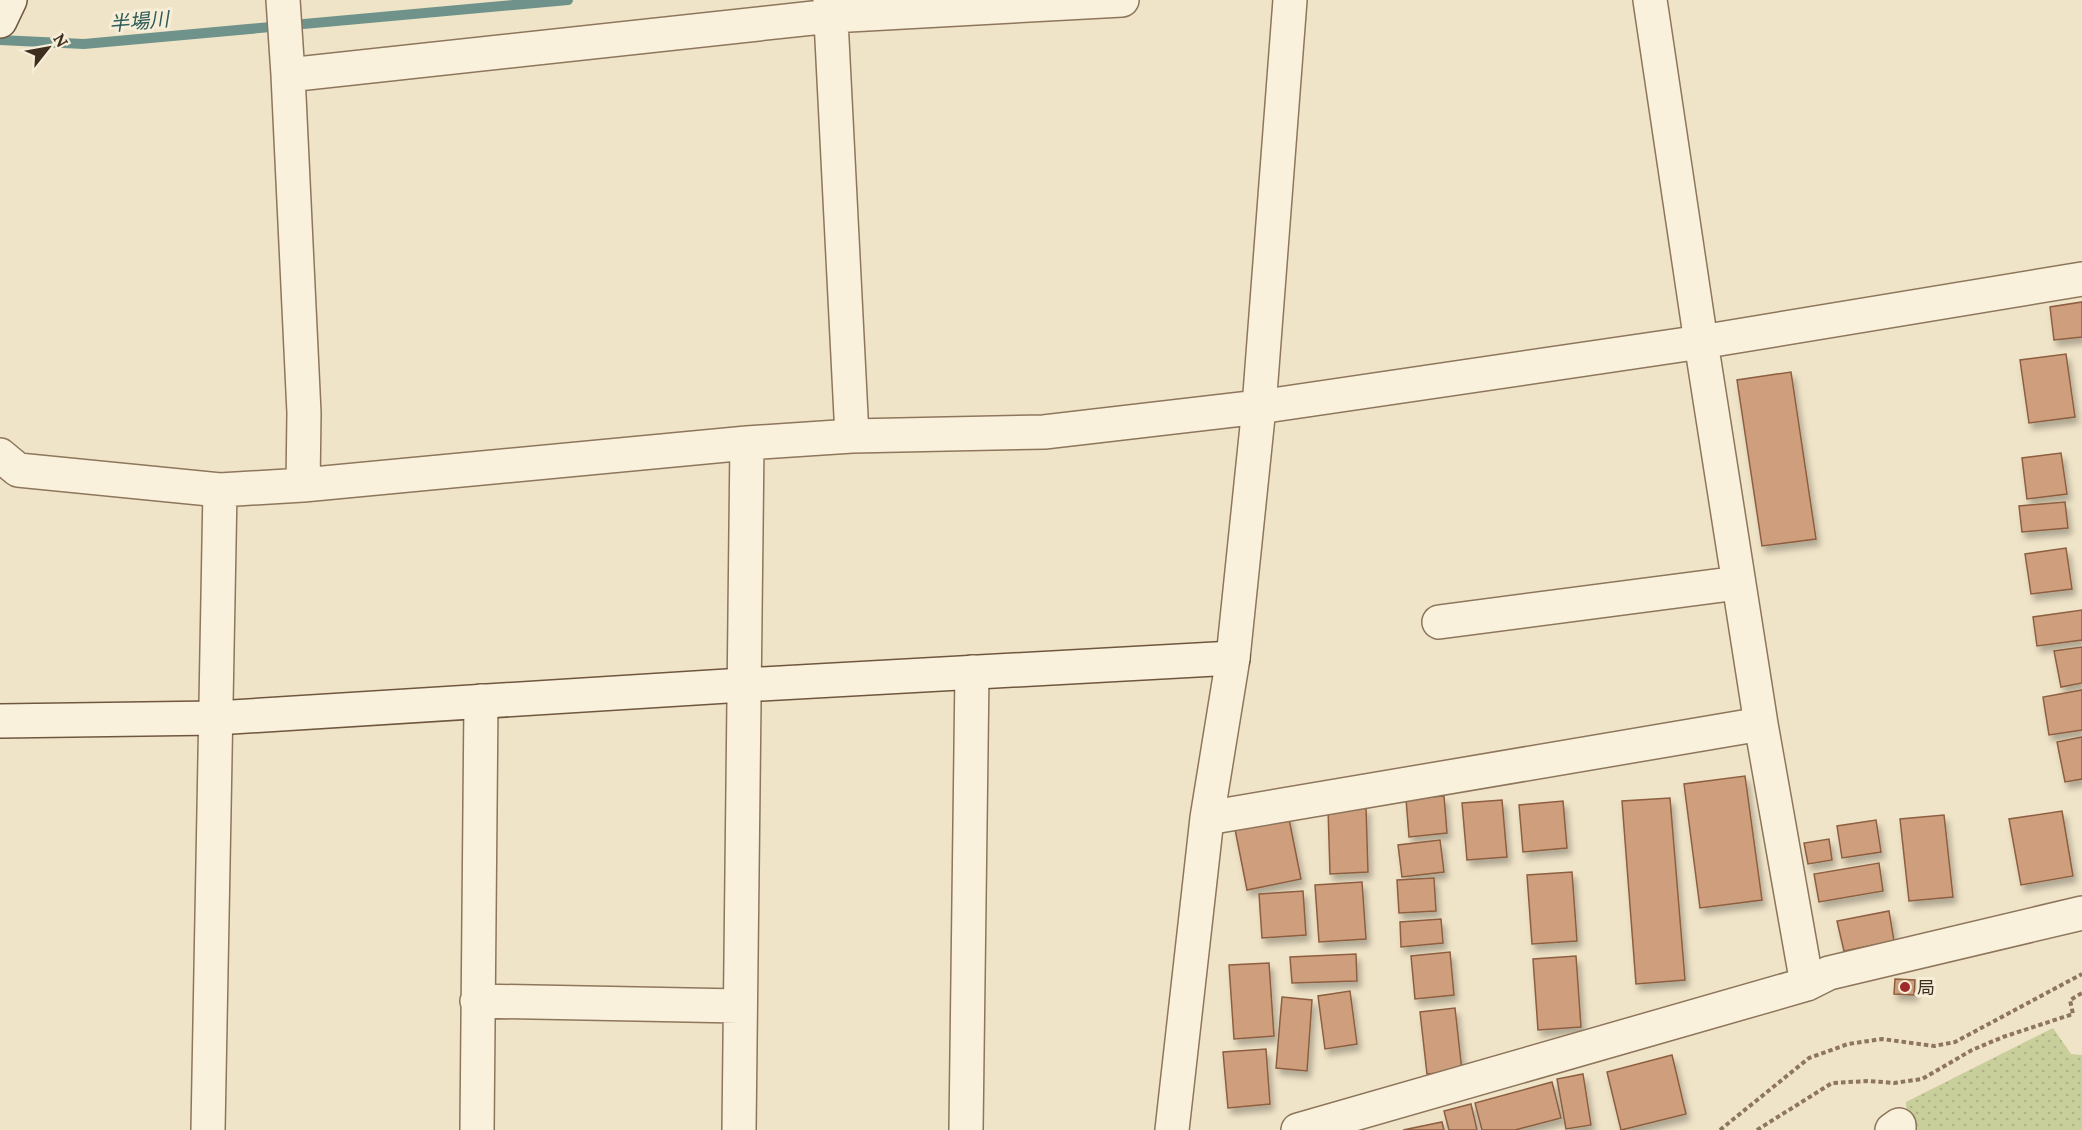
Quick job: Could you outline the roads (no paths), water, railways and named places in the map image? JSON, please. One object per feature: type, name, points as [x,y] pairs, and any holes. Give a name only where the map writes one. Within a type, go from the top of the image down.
[{"type":"street","points":[[0,21],[10,0]]},
{"type":"street","points":[[283,0],[304,413],[303,485]]},
{"type":"street","points":[[288,75],[830,8],[1122,0]]},
{"type":"street","points":[[1172,1130],[1207,819],[1233,658],[1259,407],[1290,0]]},
{"type":"street","points":[[1650,0],[1738,583],[1807,984]]},
{"type":"street","points":[[830,8],[852,436]]},
{"type":"street","points":[[0,455],[18,470],[220,490],[303,485],[747,443],[852,436],[1044,432],[1259,407],[1701,342],[2082,279]]},
{"type":"street","points":[[739,1130],[747,443]]},
{"type":"street","points":[[208,1130],[220,490]]},
{"type":"street","points":[[1439,622],[1738,583]]},
{"type":"street","points":[[0,721],[216,718],[743,685],[1233,658]]},
{"type":"street","points":[[966,1130],[972,672]]},
{"type":"street","points":[[477,1130],[481,701]]},
{"type":"street","points":[[1207,819],[1761,724]]},
{"type":"street","points":[[1298,1130],[1807,984],[1829,973],[2082,914]]},
{"type":"street","points":[[477,1001],[739,1006]]},
{"type":"street","points":[[1892,1130],[1899,1125],[1899,1130]]},
{"type":"waterway","name":"半場川","points":[[0,40],[84,44],[568,0]]},
{"type":"place","name":"局","points":[[1905,987]]}]
